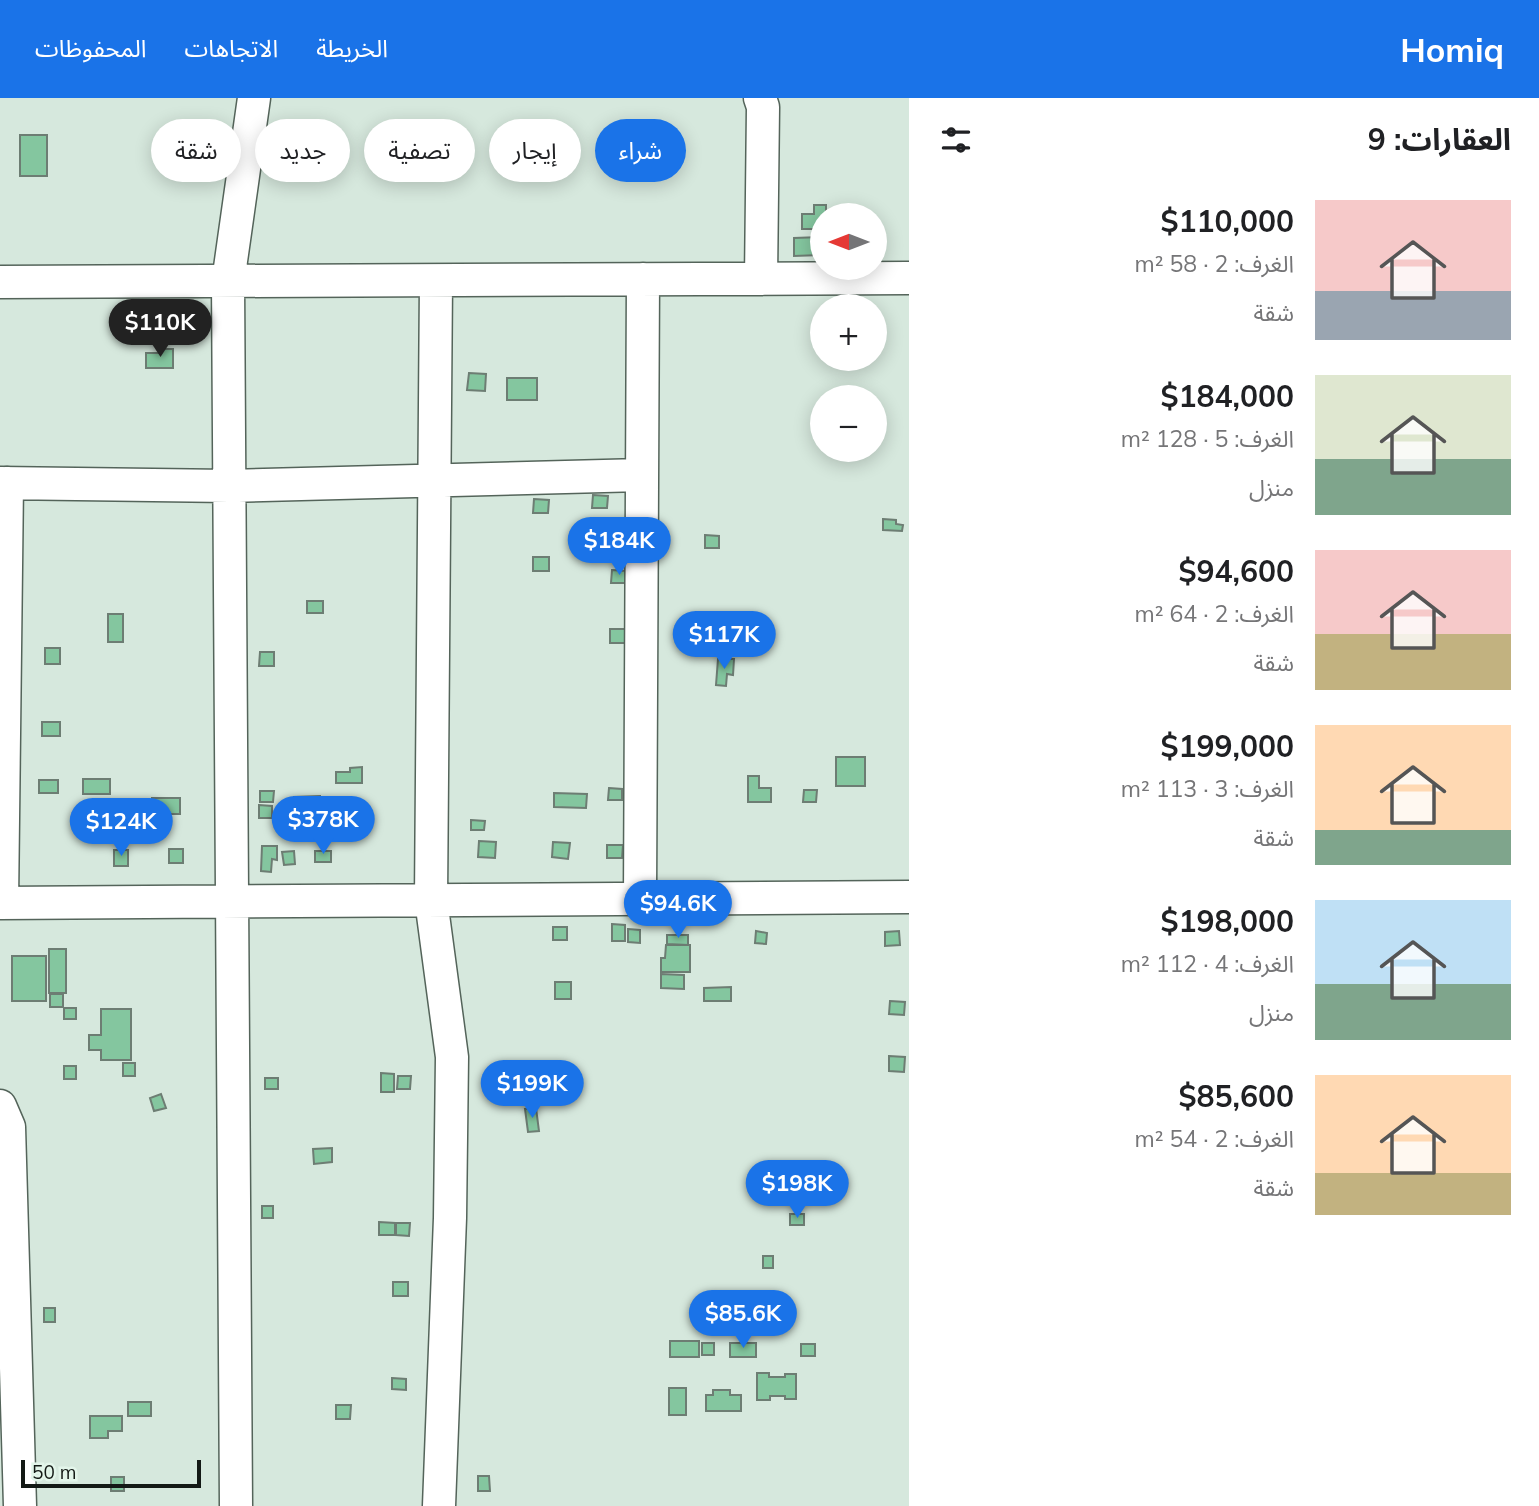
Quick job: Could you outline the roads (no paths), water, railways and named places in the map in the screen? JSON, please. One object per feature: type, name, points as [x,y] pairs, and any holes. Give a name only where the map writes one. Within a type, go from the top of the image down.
[{"type":"street","points":[[236,1506],[228,282],[254,98]]},
{"type":"street","points":[[760,98],[763,107],[761,279]]},
{"type":"street","points":[[0,282],[909,278]]},
{"type":"street","points":[[640,898],[643,279]]},
{"type":"street","points":[[436,281],[431,900],[452,1057],[450,1218],[439,1506]]},
{"type":"street","points":[[642,475],[229,486],[4,483],[1,903],[909,897]]},
{"type":"street","points":[[0,1106],[9,1127],[20,1506]]}]
